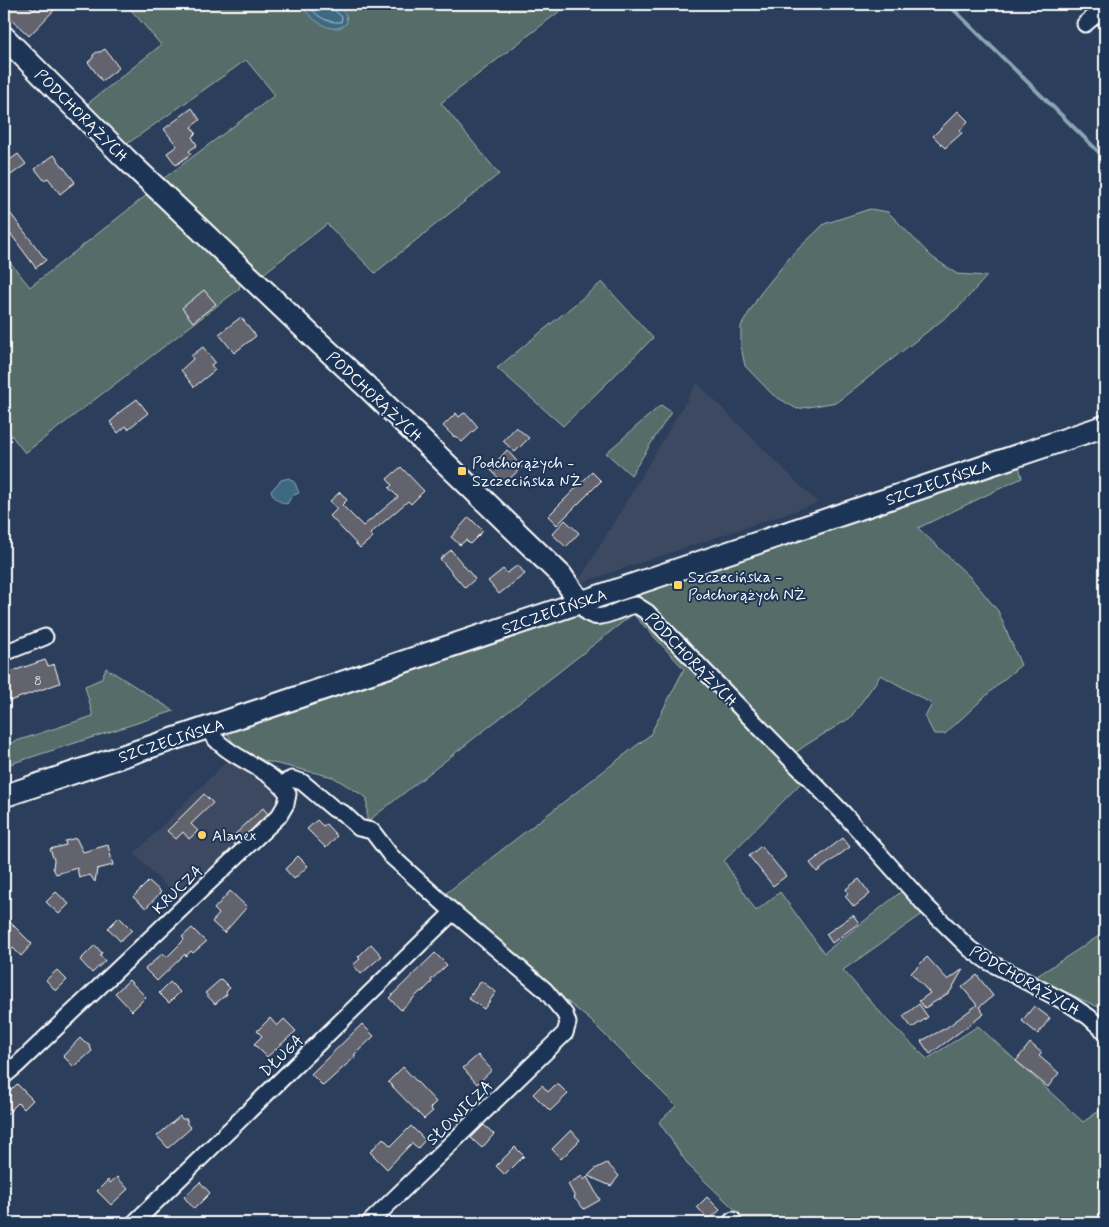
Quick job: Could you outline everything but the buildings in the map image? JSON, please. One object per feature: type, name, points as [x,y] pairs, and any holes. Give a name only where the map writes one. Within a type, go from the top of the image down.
[{"type":"main road","name":"PODCHORĄŻYCH","points":[[4,37],[125,158],[313,338],[367,387],[554,568],[570,585],[580,602]]},
{"type":"main road","name":"SZCZECIŃSKA","points":[[4,796],[1105,426]]},
{"type":"street","points":[[1085,24],[1105,7]]},
{"type":"street","name":"PODCHORĄŻYCH","points":[[580,602],[587,613],[596,617],[636,605],[647,612],[844,814],[925,905],[970,949],[987,961],[1071,1005],[1089,1017],[1105,1032]]},
{"type":"street","points":[[4,653],[45,637]]},
{"type":"street","points":[[207,728],[222,746],[281,784],[292,779],[302,782],[334,809],[343,813],[359,828],[372,831],[391,856],[454,912]]},
{"type":"street","name":"KRUCZA","points":[[4,1076],[279,816],[286,804],[288,794],[281,784]]},
{"type":"street","name":"SŁOWICZA","points":[[369,1223],[565,1033],[568,1023],[561,1008],[545,990],[454,912]]},
{"type":"street","name":"DŁUGA","points":[[134,1223],[454,912]]},
{"type":"shaded area","points":[[697,383],[818,503],[577,584]]},
{"type":"shaded area","name":"Alanex","points":[[228,760],[277,793],[271,816],[181,901],[134,854]]},
{"type":"green space","points":[[126,4],[569,4],[441,103],[499,174],[375,273],[327,224],[258,278],[163,179],[275,95],[246,60],[127,144],[86,105],[161,45]]},
{"type":"green space","points":[[152,191],[241,281],[239,289],[25,453],[4,426],[4,255],[30,287]]},
{"type":"green space","points":[[870,209],[888,212],[932,257],[957,274],[987,276],[959,307],[837,402],[797,409],[773,395],[745,366],[741,347],[741,326],[760,294],[790,257],[824,224]]},
{"type":"green space","points":[[602,282],[653,338],[563,426],[497,368]]},
{"type":"green space","points":[[661,405],[671,412],[631,475],[606,453]]},
{"type":"green space","points":[[1018,462],[1022,478],[918,528],[971,578],[998,611],[1021,665],[945,734],[934,734],[925,717],[932,704],[881,675],[850,718],[791,756],[803,781],[724,861],[756,911],[780,892],[824,953],[902,891],[924,913],[843,970],[887,1020],[927,1059],[978,1026],[1083,1122],[1105,1107],[1105,1223],[749,1223],[689,1166],[659,1122],[676,1106],[590,1020],[489,937],[445,894],[650,735],[684,669],[633,614],[367,822],[367,798],[333,777],[265,761],[236,747],[227,733],[619,602]]},
{"type":"green space","points":[[106,668],[174,711],[4,766],[4,745],[93,716],[85,686],[101,679]]},
{"type":"green space","points":[[1105,932],[1105,1010],[1034,978]]},
{"type":"water","points":[[301,4],[334,4],[346,14],[347,23],[341,27],[328,27],[309,15]]},
{"type":"water","points":[[289,478],[295,483],[299,493],[292,496],[287,504],[277,499],[271,491],[281,480]]},
{"type":"waterway","points":[[948,4],[1105,158]]},
{"type":"place","name":"Podchorążych - Szczecińska NŻ","points":[[462,471]]},
{"type":"place","name":"Szczecińska - Podchorążych NŻ","points":[[678,585]]},
{"type":"place","name":"Alanex","points":[[202,835]]}]
